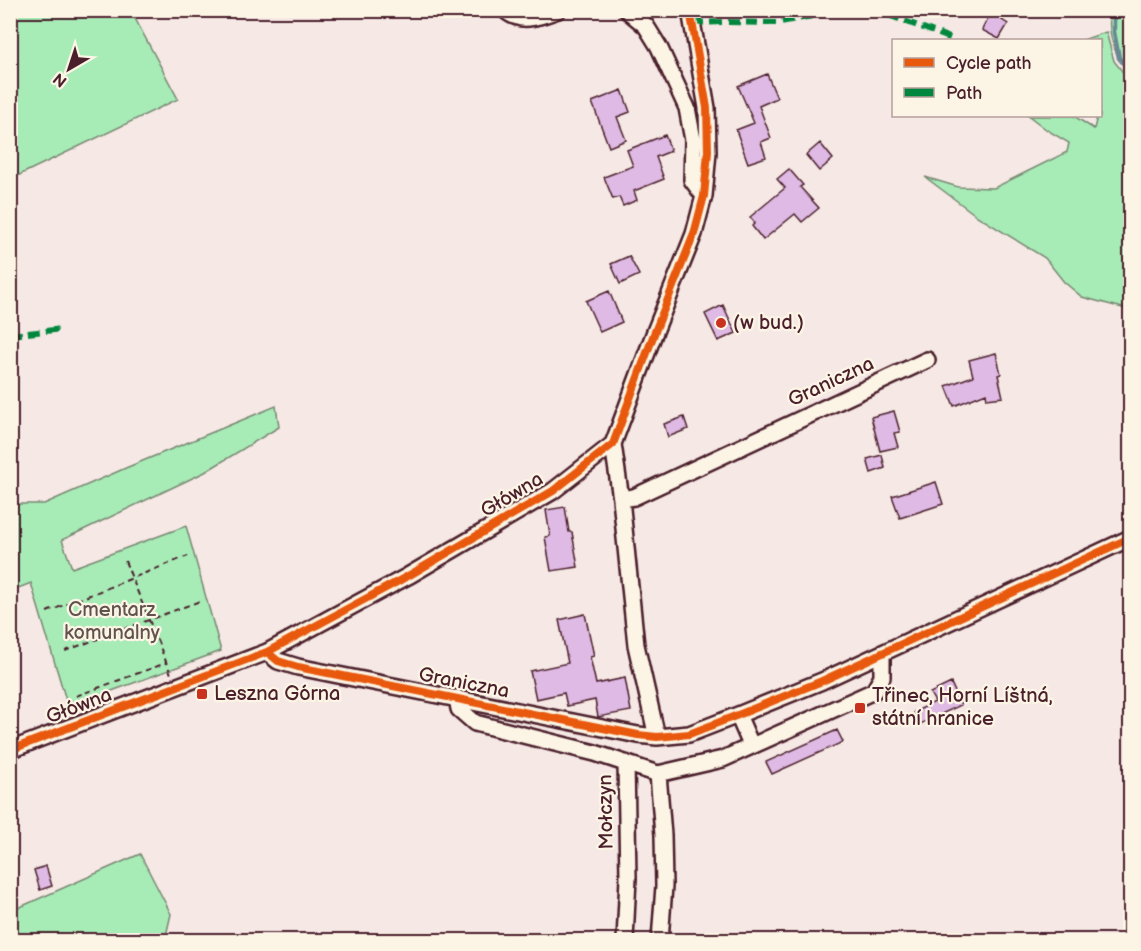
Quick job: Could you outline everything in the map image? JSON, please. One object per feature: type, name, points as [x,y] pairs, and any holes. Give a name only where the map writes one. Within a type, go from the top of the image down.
[{"type":"street","points":[[505,10],[510,15],[521,19],[534,19],[558,10]]},
{"type":"street","points":[[657,737],[636,645],[613,444],[694,234],[704,196],[708,152],[707,108],[690,10]]},
{"type":"street","points":[[630,11],[646,26],[659,47],[687,108],[693,140],[692,180],[704,196]]},
{"type":"street","name":"Graniczna","points":[[621,499],[634,497],[927,360]]},
{"type":"street","name":"Główna","points":[[10,750],[267,652],[408,576],[553,491],[613,444]]},
{"type":"street","name":"Graniczna","points":[[267,652],[278,661],[298,667],[639,735],[657,737],[689,734],[822,681],[1131,538]]},
{"type":"street","points":[[626,763],[658,774],[723,759],[874,691],[882,677],[882,653]]},
{"type":"street","name":"Mołczyn","points":[[457,698],[459,709],[475,723],[596,753],[626,763],[628,878],[625,940]]},
{"type":"street","points":[[738,716],[751,745]]},
{"type":"street","points":[[658,774],[664,886],[660,940]]},
{"type":"path","points":[[47,612],[188,556]]},
{"type":"path","points":[[125,561],[176,688]]},
{"type":"path","points":[[64,651],[200,601]]},
{"type":"path","points":[[76,696],[166,663]]},
{"type":"green space","points":[[11,10],[131,11],[178,99],[11,179]]},
{"type":"green space","points":[[709,10],[796,11],[765,16],[711,16]]},
{"type":"green space","points":[[1110,11],[1126,11],[1127,30],[1130,35],[1130,70],[1119,58],[1112,43]]},
{"type":"green space","points":[[1106,32],[1114,61],[1130,81],[1130,310],[1082,297],[1064,282],[1045,258],[977,216],[925,177],[958,187],[994,188],[1067,152],[1069,143],[1030,117],[1076,117],[1094,129],[1097,117],[1102,117],[1102,39],[1086,39]]},
{"type":"green space","name":"Cmentarz komunalny","points":[[276,406],[279,427],[205,472],[62,540],[72,568],[186,526],[221,651],[68,707],[31,583],[11,591],[11,504],[44,504]]},
{"type":"green space","points":[[140,854],[171,914],[165,940],[11,940],[11,911]]},
{"type":"building","points":[[992,10],[1004,16],[1002,20],[1008,24],[999,39],[982,30]]},
{"type":"building","points":[[767,74],[777,98],[759,106],[771,138],[761,142],[766,157],[748,163],[736,130],[754,123],[738,86]]},
{"type":"building","points":[[622,90],[630,112],[617,117],[626,140],[609,147],[592,102]]},
{"type":"building","points":[[665,135],[671,151],[656,157],[664,179],[634,191],[637,200],[623,206],[619,197],[613,199],[604,177],[633,166],[627,150]]},
{"type":"building","points":[[820,143],[833,159],[819,171],[806,155]]},
{"type":"building","points":[[789,169],[803,185],[800,187],[819,208],[802,222],[795,214],[763,240],[752,226],[755,223],[750,217],[785,188],[777,179]]},
{"type":"building","points":[[629,256],[639,275],[620,284],[611,264]]},
{"type":"building","points":[[609,291],[622,322],[600,332],[586,301]]},
{"type":"building","name":"(w bud.)","points":[[723,305],[736,333],[718,341],[705,314]]},
{"type":"building","points":[[996,353],[1003,397],[987,399],[986,393],[954,406],[946,386],[973,376],[969,360]]},
{"type":"building","points":[[894,411],[900,432],[894,433],[898,447],[880,451],[871,417]]},
{"type":"building","points":[[684,417],[688,429],[668,437],[664,424]]},
{"type":"building","points":[[882,455],[885,468],[871,473],[867,459]]},
{"type":"building","points":[[936,482],[943,504],[900,518],[892,496]]},
{"type":"building","points":[[565,507],[578,567],[551,571],[545,537],[550,536],[546,510]]},
{"type":"building","points":[[585,614],[594,656],[590,657],[596,684],[625,678],[631,711],[598,717],[595,700],[567,706],[564,693],[536,699],[530,671],[568,663],[559,620]]},
{"type":"building","points":[[951,683],[961,705],[920,724],[914,712],[935,702],[930,693]]},
{"type":"building","points":[[837,730],[843,742],[772,774],[766,762]]},
{"type":"building","points":[[46,866],[52,886],[40,890],[34,870]]},
{"type":"waterway","points":[[1114,10],[1114,32],[1119,58],[1130,71]]},
{"type":"marked path","points":[[692,23],[776,23],[834,12],[878,11],[952,39]]},
{"type":"marked path","points":[[10,335],[63,329]]},
{"type":"cycle path","points":[[10,750],[267,652],[408,576],[553,491],[613,444],[694,234],[704,196],[708,152],[707,108],[690,10]]},
{"type":"cycle path","points":[[267,652],[278,661],[298,667],[638,735],[657,737],[689,734],[822,681],[1130,538]]},
{"type":"place","name":"(w bud.)","points":[[721,323]]},
{"type":"place","name":"Leszna Górna","points":[[202,694]]},
{"type":"place","name":"Třinec, Horní Líštná, státní hranice","points":[[860,708]]}]
